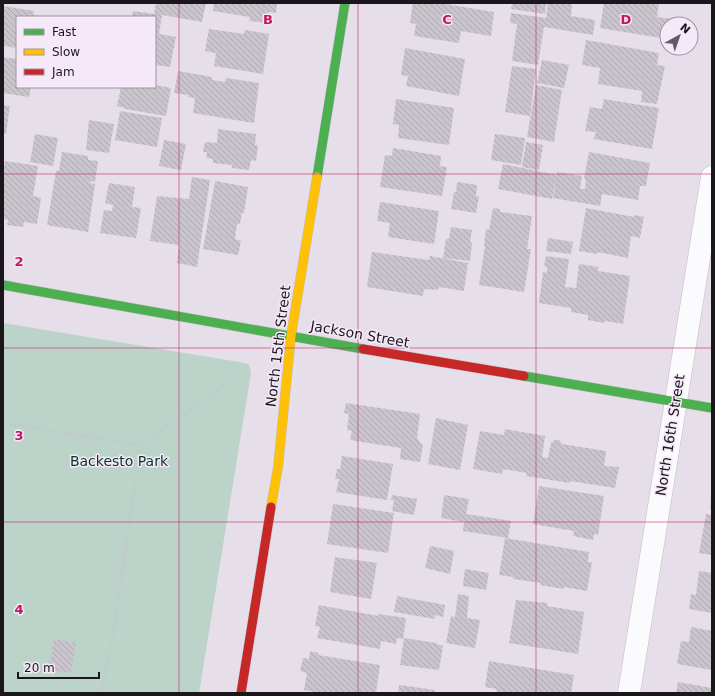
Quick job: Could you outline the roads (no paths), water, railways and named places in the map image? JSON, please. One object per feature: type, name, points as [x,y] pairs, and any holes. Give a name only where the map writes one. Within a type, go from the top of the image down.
[{"type":"street","name":"North 15th Street","points":[[241,693],[278,467],[292,336],[344,3]]},
{"type":"street","name":"North 16th Street","points":[[629,693],[712,177]]},
{"type":"street","name":"Jackson Street","points":[[3,285],[712,408]]},
{"type":"park label","name":"Backesto Park","points":[[119,461]]}]
